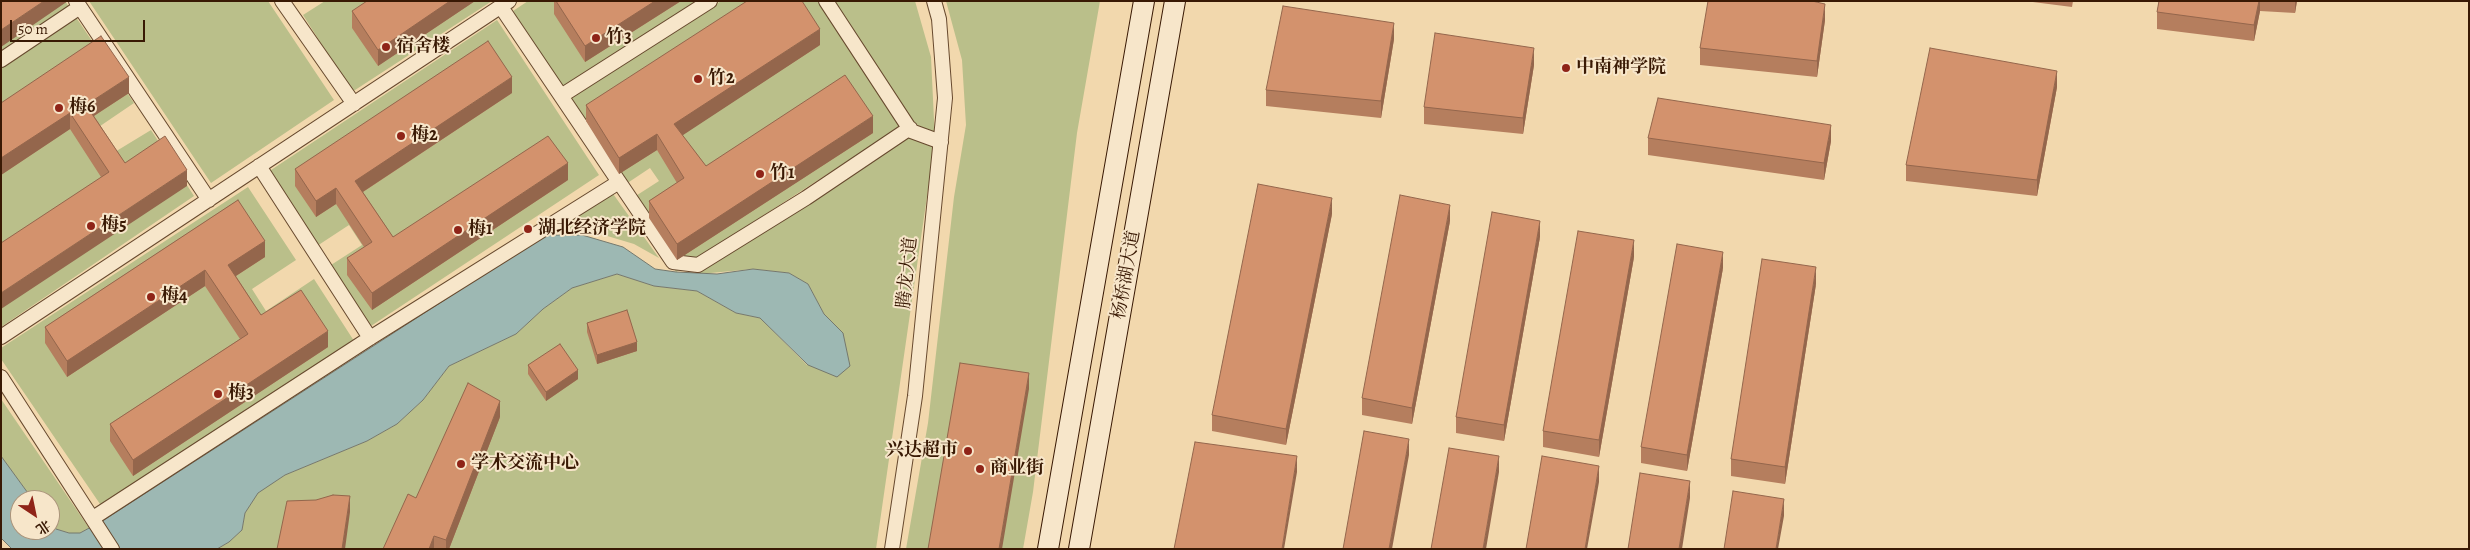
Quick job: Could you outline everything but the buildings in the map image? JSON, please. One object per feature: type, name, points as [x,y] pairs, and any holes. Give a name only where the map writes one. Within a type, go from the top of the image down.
[{"type":"main road","name":"杨桥湖大道","points":[[1048,549],[1144,1]]},
{"type":"main road","name":"杨桥湖大道","points":[[1079,549],[1175,1]]},
{"type":"street","points":[[282,1],[354,104]]},
{"type":"street","points":[[561,96],[710,1]]},
{"type":"street","points":[[826,1],[911,131],[941,142]]},
{"type":"street","name":"腾龙大道","points":[[892,549],[914,396],[945,98],[939,19],[934,1]]},
{"type":"street","points":[[1,60],[78,4],[208,200]]},
{"type":"street","points":[[1,337],[505,4],[561,96],[673,262],[698,265],[806,198],[910,128]]},
{"type":"street","points":[[259,166],[370,338]]},
{"type":"street","points":[[94,520],[370,338],[619,182]]},
{"type":"street","points":[[1,377],[112,549]]},
{"type":"green space","points":[[1,1],[65,1],[134,103],[84,137],[100,161],[151,130],[194,196],[1,327]]},
{"type":"green space","points":[[89,1],[268,1],[334,100],[211,183]]},
{"type":"green space","points":[[325,1],[492,1],[352,92],[303,15]]},
{"type":"green space","points":[[528,1],[699,1],[564,88],[513,11]]},
{"type":"green space","points":[[721,1],[819,1],[900,127],[676,272],[631,199],[659,181],[650,168],[623,186],[568,98]]},
{"type":"green space","points":[[826,1],[915,1],[931,57],[935,141],[876,549],[217,549],[229,542],[242,530],[245,513],[257,493],[285,475],[367,441],[397,424],[423,400],[449,366],[516,334],[543,309],[572,288],[617,274],[654,286],[697,291],[736,313],[760,318],[807,365],[843,333],[824,314],[808,284],[789,273],[753,269],[700,274],[698,265],[910,128]]},
{"type":"green space","points":[[946,1],[1100,1],[1077,133],[1033,492],[1023,549],[906,549],[928,423],[954,197],[966,125],[962,60]]},
{"type":"green space","points":[[497,20],[599,175],[371,326],[331,265],[362,245],[349,225],[317,246],[268,172]]},
{"type":"green space","points":[[248,187],[296,260],[252,289],[266,311],[314,279],[356,344],[109,506],[100,504],[1,359],[1,348]]},
{"type":"green space","points":[[611,191],[659,258],[634,244],[584,229],[552,230]]},
{"type":"green space","points":[[1,399],[89,528],[80,533],[69,533],[60,530],[60,490],[26,490],[1,456]]},
{"type":"water","points":[[545,235],[582,235],[623,247],[655,269],[717,274],[753,269],[789,273],[808,284],[824,314],[843,333],[850,366],[837,377],[808,365],[760,318],[736,313],[697,291],[654,286],[617,274],[572,288],[543,309],[516,334],[449,366],[423,400],[397,424],[367,441],[285,475],[258,493],[245,513],[242,530],[229,542],[217,549],[12,549],[1,538],[1,456],[26,490],[10,490],[10,540],[60,540],[60,530],[69,533],[80,533],[104,520]]},
{"type":"place","name":"竹3","points":[[596,38]]},
{"type":"place","name":"宿舍楼","points":[[386,47]]},
{"type":"place","name":"中南神学院","points":[[1566,68]]},
{"type":"place","name":"竹2","points":[[698,79]]},
{"type":"place","name":"梅6","points":[[59,108]]},
{"type":"place","name":"梅2","points":[[401,136]]},
{"type":"place","name":"竹1","points":[[760,174]]},
{"type":"place","name":"梅5","points":[[91,226]]},
{"type":"place","name":"湖北经济学院","points":[[528,229]]},
{"type":"place","name":"梅1","points":[[458,230]]},
{"type":"place","name":"梅4","points":[[151,297]]},
{"type":"place","name":"梅3","points":[[218,394]]},
{"type":"place","name":"兴达超市","points":[[968,451]]},
{"type":"place","name":"学术交流中心","points":[[461,464]]},
{"type":"place","name":"商业街","points":[[980,469]]}]
